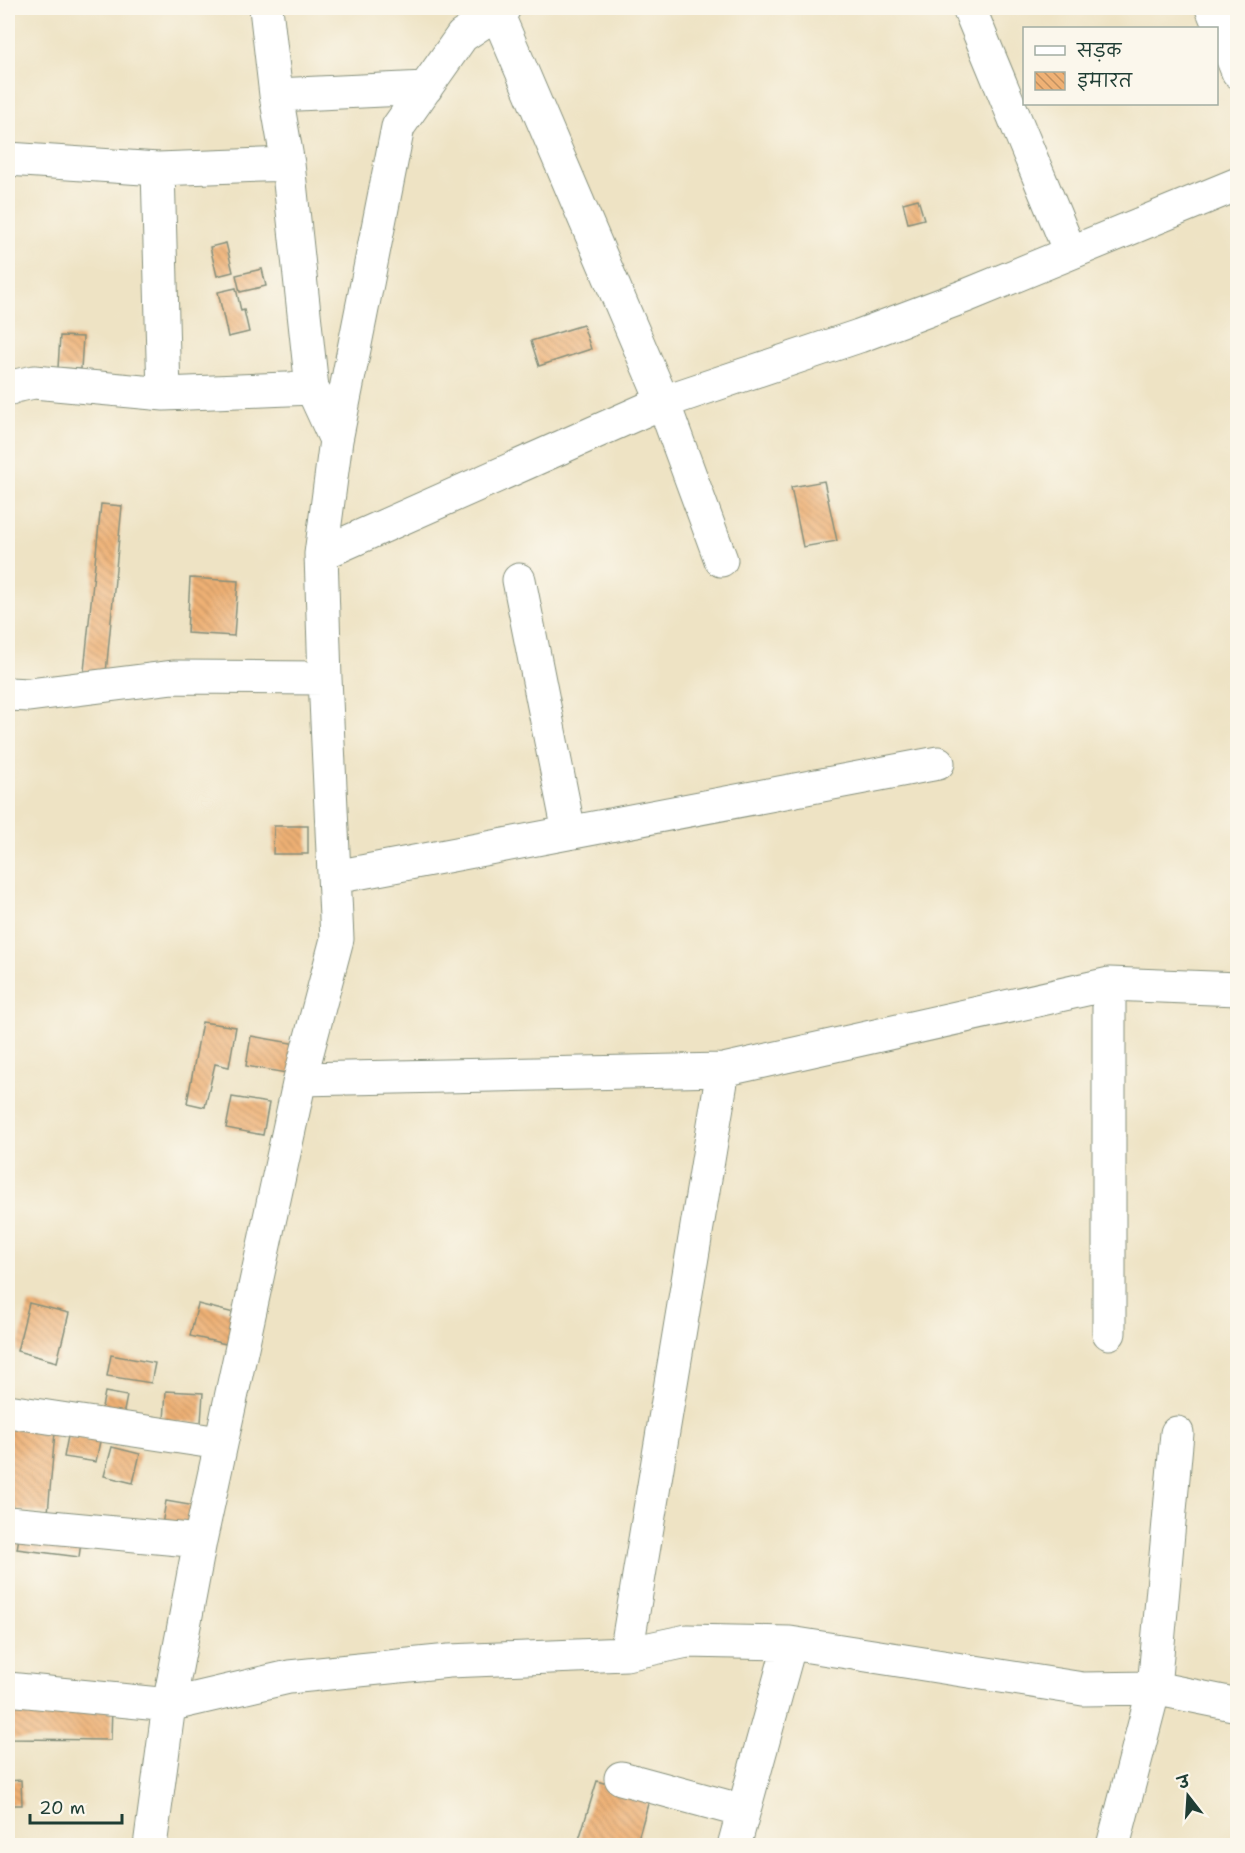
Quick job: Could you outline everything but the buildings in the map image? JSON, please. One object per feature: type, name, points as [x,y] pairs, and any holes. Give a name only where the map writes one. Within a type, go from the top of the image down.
[{"type":"street","points":[[266,8],[276,95],[288,164],[312,388],[336,440]]},
{"type":"street","points":[[969,8],[1070,252]]},
{"type":"street","points":[[1212,8],[1238,72]]},
{"type":"street","points":[[150,1845],[169,1706],[220,1443],[300,1079],[337,939],[321,554],[336,440],[398,127],[462,36],[501,10],[663,402],[721,560]]},
{"type":"street","points":[[276,95],[426,88]]},
{"type":"street","points":[[8,159],[158,169],[288,164]]},
{"type":"street","points":[[158,169],[164,394]]},
{"type":"street","points":[[321,554],[663,402],[859,336],[1236,188]]},
{"type":"street","points":[[8,390],[34,382],[164,394],[312,388]]},
{"type":"street","points":[[519,580],[569,832]]},
{"type":"street","points":[[8,694],[29,695],[173,677],[325,678]]},
{"type":"street","points":[[335,877],[938,763]]},
{"type":"street","points":[[300,1079],[723,1070],[1109,984],[1238,989]]},
{"type":"street","points":[[1109,984],[1109,1333]]},
{"type":"street","points":[[626,1654],[723,1070]]},
{"type":"street","points":[[8,1411],[220,1443]]},
{"type":"street","points":[[1113,1845],[1154,1688],[1177,1433]]},
{"type":"street","points":[[8,1523],[200,1541]]},
{"type":"street","points":[[8,1689],[169,1706],[289,1677],[449,1661],[626,1654],[687,1641],[790,1643],[1083,1689],[1154,1688],[1238,1705]]},
{"type":"street","points":[[734,1845],[790,1643]]},
{"type":"street","points":[[621,1778],[743,1811]]}]
